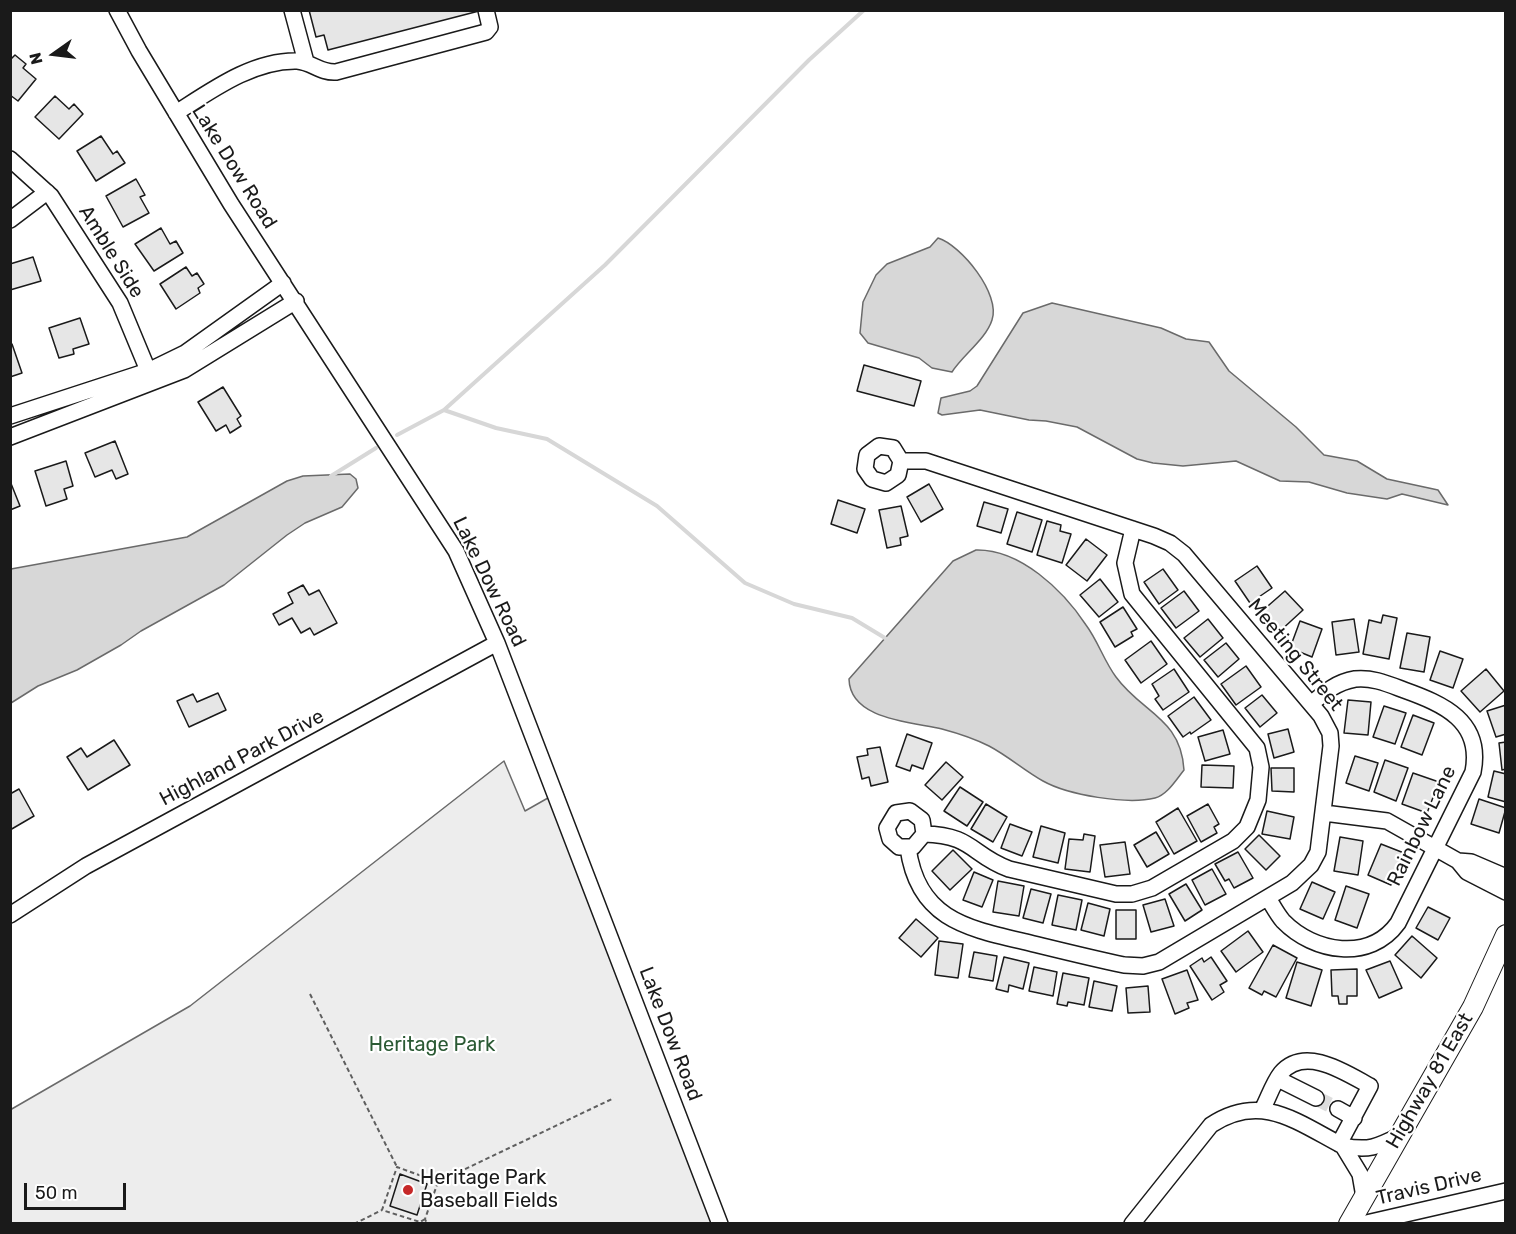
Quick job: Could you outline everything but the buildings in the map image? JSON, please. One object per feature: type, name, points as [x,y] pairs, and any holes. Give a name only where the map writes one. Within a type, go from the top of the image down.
[{"type":"main road","name":"Highway 81 East","points":[[1349,1224],[1473,1007],[1506,935]]},
{"type":"street","name":"Lake Dow Road","points":[[117,10],[176,113],[456,551],[497,643],[720,1224]]},
{"type":"street","points":[[292,10],[306,62]]},
{"type":"street","points":[[176,113],[221,85],[268,63],[306,62],[324,73],[336,72],[486,32],[490,27],[486,10]]},
{"type":"street","name":"Amble Side","points":[[10,159],[47,192],[120,303],[150,377]]},
{"type":"street","points":[[10,220],[47,192]]},
{"type":"street","points":[[10,437],[150,377],[283,283]]},
{"type":"street","points":[[10,417],[201,360],[296,301]]},
{"type":"street","name":"Meeting Street","points":[[902,461],[926,461],[1167,541],[1184,554],[1324,719],[1331,738],[1331,759],[1324,813],[1319,848],[1314,862],[1300,877],[1268,898],[1159,962],[1143,966],[1128,966],[973,929],[958,923],[934,906],[919,888],[911,870],[908,848]]},
{"type":"street","points":[[924,834],[958,838],[993,862],[1009,869],[1128,895],[1156,886],[1233,841],[1247,827],[1258,800],[1262,770],[1258,752],[1248,734],[1132,594],[1126,577],[1125,558],[1133,529]]},
{"type":"street","name":"Highland Park Drive","points":[[10,915],[86,866],[497,643]]},
{"type":"street","name":"Rainbow Lane","points":[[1268,898],[1282,920],[1300,934],[1339,950],[1368,946],[1385,938],[1398,923],[1436,850],[1468,785],[1474,765],[1472,741],[1455,714],[1439,703],[1368,679],[1341,682],[1311,704]]},
{"type":"street","points":[[905,811],[916,813],[923,822],[924,834],[918,844],[908,848],[896,845],[889,837],[888,822],[894,815],[905,811]]},
{"type":"street","points":[[1324,813],[1387,821],[1458,861],[1471,862],[1506,877]]},
{"type":"street","points":[[1458,861],[1467,872],[1506,892]]},
{"type":"street","points":[[1262,1110],[1278,1079],[1290,1065],[1307,1061],[1321,1062],[1339,1069],[1370,1086],[1341,1145]]},
{"type":"street","points":[[1278,1079],[1316,1098]]},
{"type":"street","points":[[1132,1224],[1211,1125],[1228,1113],[1245,1109],[1262,1110],[1304,1125],[1341,1145],[1366,1150],[1399,1136]]},
{"type":"street","points":[[1338,1109],[1354,1118]]},
{"type":"street","points":[[1341,1145],[1360,1174],[1364,1197]]},
{"type":"street","name":"Travis Drive","points":[[1362,1224],[1506,1191]]},
{"type":"path","points":[[310,994],[397,1167],[438,1182],[614,1098]]},
{"type":"path","points":[[382,1210],[397,1167]]},
{"type":"path","points":[[427,1224],[426,1219],[438,1182]]},
{"type":"path","points":[[354,1224],[382,1210],[420,1222],[426,1219]]},
{"type":"green space","name":"Heritage Park","points":[[504,761],[525,811],[562,790],[716,1223],[11,1223],[10,1110],[190,1006]]},
{"type":"shaded area","points":[[938,238],[947,242],[968,260],[985,284],[993,309],[992,320],[985,334],[952,372],[932,368],[919,358],[868,343],[860,333],[863,302],[876,275],[887,264],[930,247]]},
{"type":"shaded area","points":[[1052,303],[1161,328],[1186,339],[1209,342],[1229,371],[1296,427],[1324,455],[1357,461],[1387,479],[1438,490],[1448,505],[1402,494],[1387,499],[1347,493],[1309,482],[1280,481],[1236,461],[1183,466],[1153,463],[1137,459],[1077,427],[1046,421],[1029,420],[980,410],[942,415],[938,413],[941,398],[970,391],[977,386],[1023,313]]},
{"type":"shaded area","points":[[350,474],[356,479],[358,488],[342,507],[305,523],[224,585],[77,670],[38,686],[11,703],[11,569],[187,537],[287,481],[303,476]]},
{"type":"shaded area","points":[[976,550],[1009,556],[1039,574],[1053,586],[1086,625],[1116,677],[1168,727],[1176,739],[1184,770],[1163,794],[1155,798],[1129,800],[1067,791],[1043,781],[978,741],[942,729],[885,717],[860,703],[852,693],[849,679],[953,561]]},
{"type":"waterway","points":[[397,435],[444,410],[605,265],[809,60],[864,10]]},
{"type":"waterway","points":[[444,410],[496,428],[547,439],[657,506],[745,583],[794,604],[852,618],[885,638]]},
{"type":"waterway","points":[[331,476],[376,448]]},
{"type":"tunnel","points":[[1316,1098],[1338,1109]]},
{"type":"place","name":"Heritage Park Baseball Fields","points":[[408,1190]]}]
